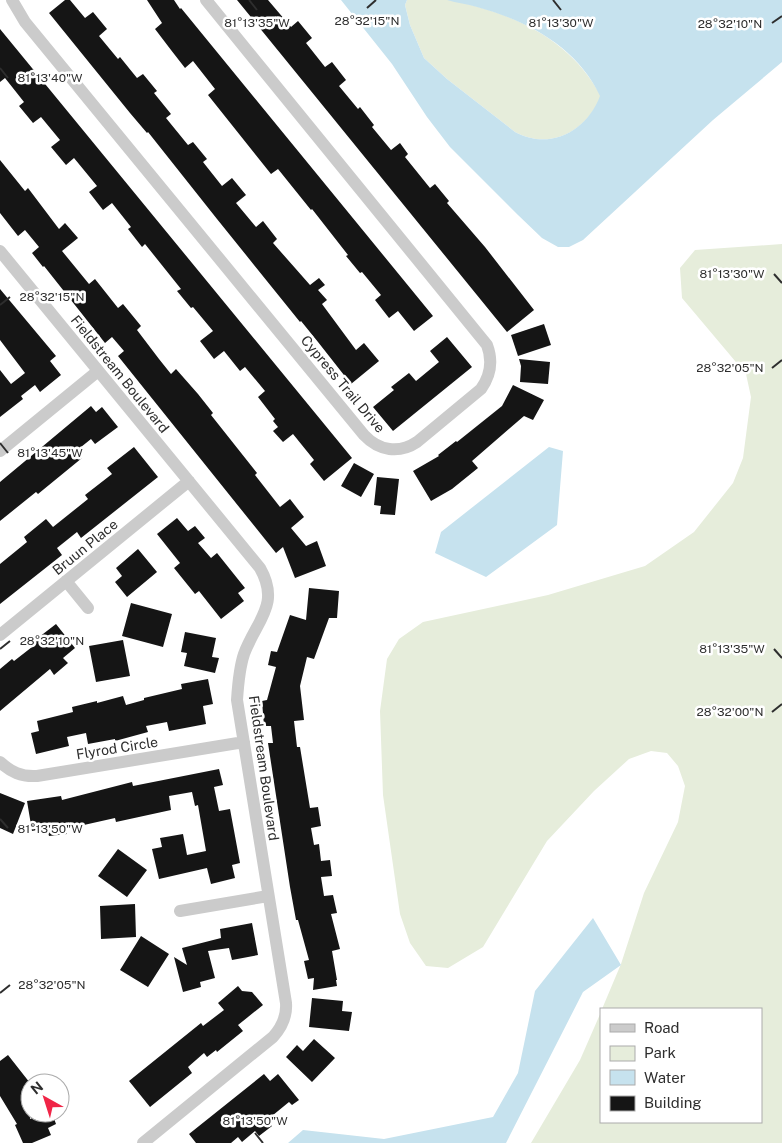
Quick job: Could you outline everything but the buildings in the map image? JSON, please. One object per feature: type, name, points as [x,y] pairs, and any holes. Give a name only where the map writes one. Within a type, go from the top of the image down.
[{"type":"street","name":"Cypress Trail Drive","points":[[12,0],[25,22],[364,435],[374,444],[383,448],[399,449],[409,447],[481,389],[488,379],[491,366],[487,345],[206,0]]},
{"type":"street","name":"Fieldstream Boulevard","points":[[0,251],[260,568],[268,586],[269,600],[266,611],[247,648],[238,682],[238,709],[286,1003],[285,1018],[282,1026],[273,1037],[143,1143]]},
{"type":"street","points":[[0,451],[98,371]]},
{"type":"street","name":"Bruun Place","points":[[0,636],[189,481]]},
{"type":"street","points":[[66,582],[88,608]]},
{"type":"street","name":"Flyrod Circle","points":[[0,762],[15,773],[31,776],[244,742]]},
{"type":"street","points":[[180,911],[268,896]]},
{"type":"green space","points":[[407,0],[449,0],[472,5],[516,20],[537,31],[556,43],[573,58],[588,76],[601,96],[595,108],[577,128],[554,138],[528,137],[515,132],[447,79],[424,58],[410,25],[405,5]]},
{"type":"green space","points":[[782,244],[782,1143],[531,1143],[580,1060],[600,1014],[600,1123],[762,1123],[762,1008],[602,1008],[621,964],[644,893],[678,822],[685,786],[678,766],[667,753],[651,751],[629,759],[594,791],[547,841],[483,947],[448,968],[426,966],[410,943],[400,914],[383,795],[380,711],[387,659],[399,639],[423,622],[548,595],[645,566],[694,532],[733,483],[743,458],[751,397],[746,374],[682,298],[680,268],[695,250]]},
{"type":"water","points":[[341,0],[407,0],[405,5],[410,25],[424,58],[447,79],[515,132],[541,139],[554,138],[566,134],[577,128],[586,119],[600,96],[590,79],[578,63],[564,50],[532,28],[496,13],[447,0],[782,0],[782,62],[713,120],[583,240],[569,247],[558,247],[542,238],[450,147],[427,117],[392,64]]},
{"type":"water","points":[[549,447],[563,451],[557,525],[486,577],[435,553],[441,532]]},
{"type":"water","points":[[593,918],[621,965],[583,992],[506,1143],[288,1143],[303,1130],[384,1139],[493,1117],[518,1073],[535,991]]}]
